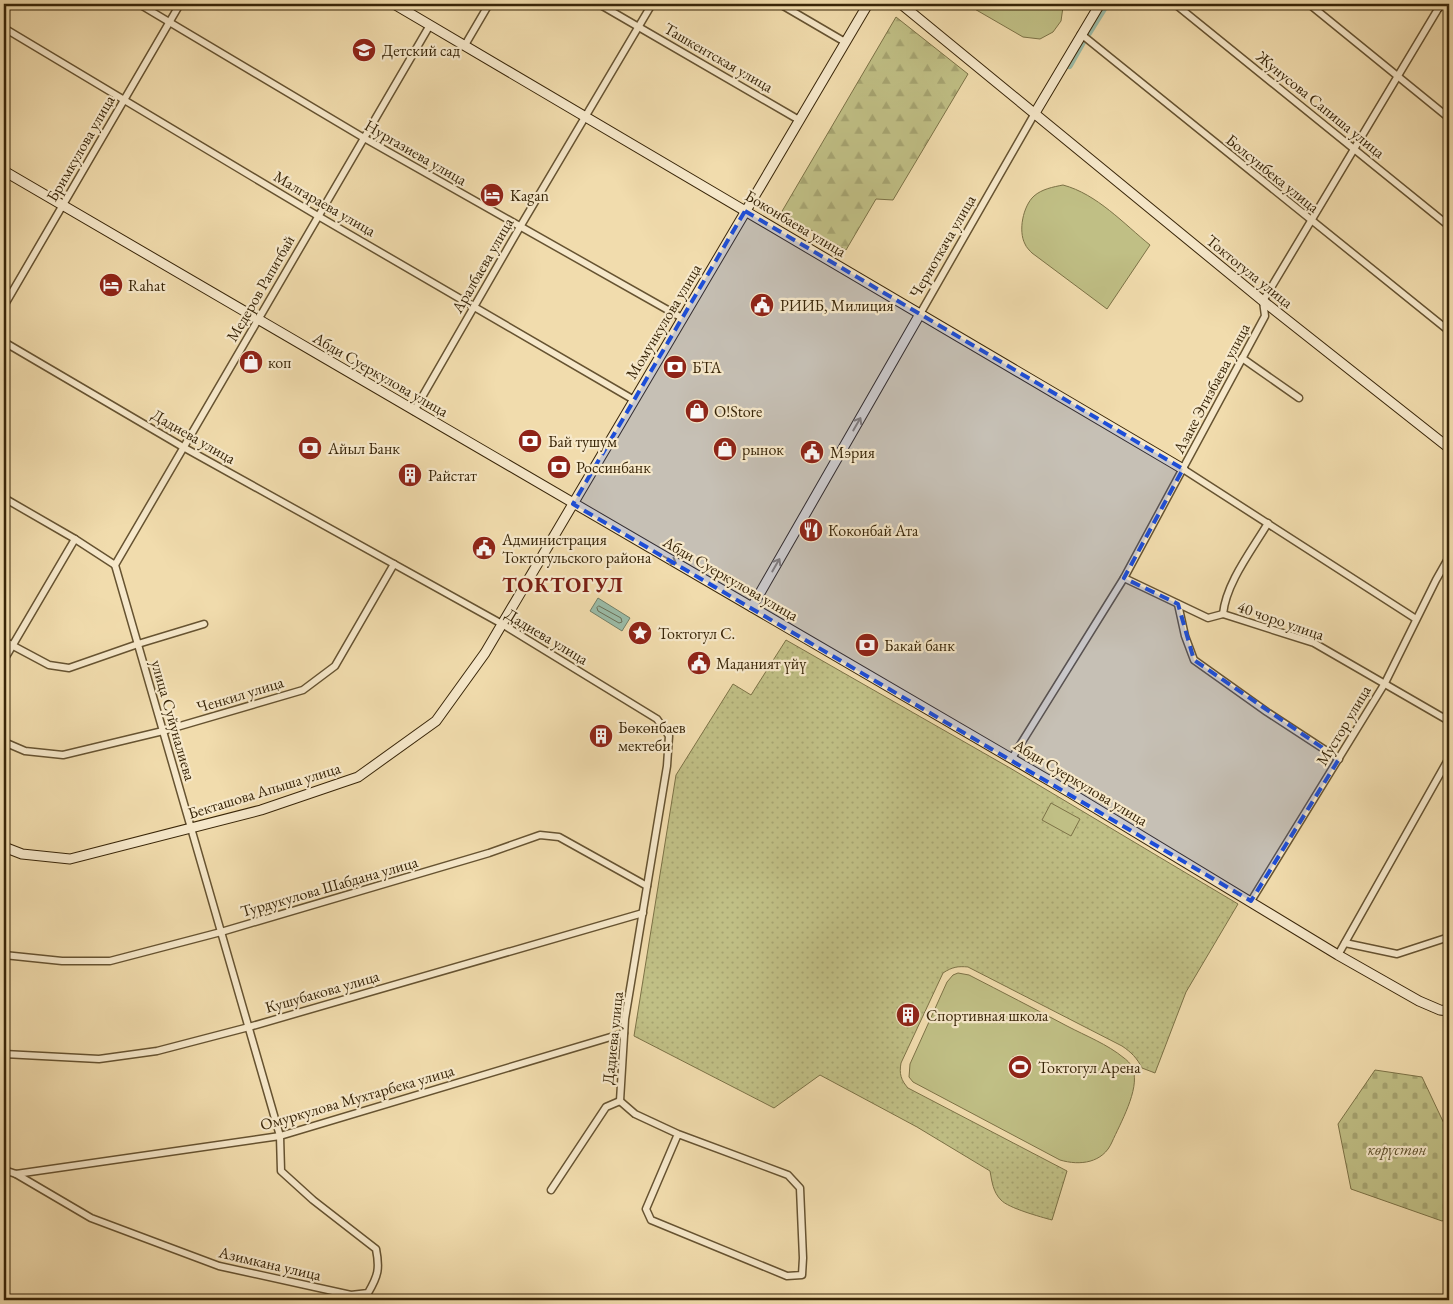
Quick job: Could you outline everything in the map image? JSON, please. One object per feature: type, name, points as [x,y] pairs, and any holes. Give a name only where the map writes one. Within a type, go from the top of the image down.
[{"type":"street","name":"Нургазиева улица","points":[[139,4],[364,138],[682,318]]},
{"type":"street","name":"Бримкулова улица","points":[[4,306],[180,4]]},
{"type":"street","name":"Боконбаева улица","points":[[395,4],[1183,469]]},
{"type":"street","points":[[464,45],[489,4]]},
{"type":"street","name":"Ташкентская улица","points":[[599,4],[799,120]]},
{"type":"street","name":"Аралбаева улица","points":[[414,411],[652,4]]},
{"type":"street","points":[[780,4],[845,42]]},
{"type":"street","name":"Момункулова улица","points":[[485,653],[868,4]]},
{"type":"street","name":"Токтогула улица","points":[[901,4],[1263,301],[1449,448]]},
{"type":"street","name":"Черноткача улица","points":[[752,607],[1100,4]]},
{"type":"street","name":"Жунусова Сапиша улица","points":[[1174,4],[1449,226]]},
{"type":"street","points":[[1309,4],[1449,118]]},
{"type":"street","name":"Азаке Эгизбаева улица","points":[[1012,758],[1124,578],[1266,316],[1263,301],[1438,5]]},
{"type":"street","name":"Медеров Рапитбай","points":[[115,566],[430,25]]},
{"type":"street","name":"Малгараева улица","points":[[4,28],[318,216],[634,400]]},
{"type":"street","name":"Болсунбека улица","points":[[1081,34],[1449,331]]},
{"type":"street","name":"Абди Суеркулова улица","points":[[4,171],[1012,758],[1338,955],[1419,1001],[1440,1010],[1449,1011]]},
{"type":"street","name":"Дадиева улица","points":[[4,342],[184,447],[502,624],[657,719],[669,736],[667,766],[624,1033],[620,1100]]},
{"type":"street","points":[[1242,358],[1299,398]]},
{"type":"street","points":[[1183,469],[1416,619]]},
{"type":"street","points":[[4,498],[75,539],[115,566]]},
{"type":"street","points":[[1223,614],[1224,604],[1234,580],[1268,523]]},
{"type":"street","points":[[4,660],[75,539]]},
{"type":"street","name":"Мустор улица","points":[[1251,901],[1385,683],[1449,557]]},
{"type":"street","name":"Ченкил улица","points":[[4,742],[25,750],[63,755],[163,732],[303,690],[335,666],[394,564]]},
{"type":"street","name":"улица Суйуналиева","points":[[115,566],[280,1136],[281,1171]]},
{"type":"street","name":"40 чоро улица","points":[[1124,578],[1208,618],[1223,614],[1314,643],[1449,721]]},
{"type":"street","points":[[1178,604],[1185,636],[1194,660],[1267,712],[1339,759]]},
{"type":"street","points":[[4,641],[49,665],[70,668],[138,644],[204,624]]},
{"type":"street","name":"Бекташова Апыша улица","points":[[4,847],[22,854],[70,859],[261,810],[358,778],[436,721],[485,653]]},
{"type":"street","points":[[1338,955],[1449,758]]},
{"type":"street","name":"Турдукулова Шабдана улица","points":[[4,955],[62,961],[110,961],[221,932],[489,853],[540,835],[559,837],[647,886]]},
{"type":"street","name":"Кушубакова улица","points":[[4,1054],[99,1059],[157,1051],[249,1027],[643,913]]},
{"type":"street","points":[[1345,943],[1397,954],[1449,937]]},
{"type":"street","name":"Омуркулова Мухтарбека улица","points":[[4,1170],[16,1174],[280,1136],[624,1033]]},
{"type":"street","points":[[551,1190],[606,1107],[620,1100],[635,1114],[678,1134],[788,1175],[800,1188],[802,1275],[787,1276],[651,1220],[646,1210],[678,1134]]},
{"type":"street","name":"Азимкана улица","points":[[16,1174],[91,1218],[219,1266],[351,1295],[368,1292],[377,1277],[379,1263],[376,1249],[312,1200],[281,1171]]},
{"type":"highlighted area","points":[[745,211],[1183,469],[1124,578],[1178,604],[1194,660],[1339,759],[1251,901],[573,504]]},
{"type":"green space","points":[[966,4],[1061,4],[1063,7],[1061,21],[1053,32],[1040,39],[1023,37]]},
{"type":"green space","points":[[896,17],[968,74],[893,200],[876,199],[846,250],[781,213]]},
{"type":"green space","points":[[1063,185],[1075,189],[1099,202],[1150,245],[1107,309],[1032,253],[1023,239],[1024,212],[1030,200],[1040,192]]},
{"type":"green space","points":[[786,640],[1010,768],[1238,904],[1186,992],[1155,1073],[1142,1068],[1134,1056],[1122,1046],[968,967],[955,967],[943,973],[901,1063],[900,1074],[902,1079],[908,1088],[1067,1171],[1052,1220],[1025,1212],[1005,1203],[998,1197],[992,1183],[990,1171],[917,1127],[820,1075],[774,1108],[634,1036],[676,775],[733,684],[751,695]]},
{"type":"green space","points":[[1051,803],[1080,819],[1071,836],[1042,820]]},
{"type":"green space","name":"Токтогул Арена","points":[[958,973],[969,975],[1096,1040],[1111,1048],[1130,1063],[1134,1078],[1132,1096],[1112,1142],[1103,1155],[1090,1161],[1075,1163],[1060,1160],[913,1082],[909,1077],[910,1064],[947,982],[953,975]]},
{"type":"green space","name":"көрүстөн","points":[[1375,1070],[1422,1077],[1449,1134],[1449,1218],[1442,1221],[1351,1189],[1338,1124]]},
{"type":"water","points":[[598,598],[630,618],[622,631],[590,611]]},
{"type":"waterway","points":[[1088,33],[1106,4]]},
{"type":"waterway","points":[[1069,65],[1082,42]]},
{"type":"place","name":"Детский сад","points":[[364,50]]},
{"type":"place","name":"Kagan","points":[[492,195]]},
{"type":"place","name":"Rahat","points":[[111,285]]},
{"type":"place","name":"РИИБ, Милиция","points":[[762,305]]},
{"type":"place","name":"коп","points":[[251,362]]},
{"type":"place","name":"БТА","points":[[675,367]]},
{"type":"place","name":"O!Store","points":[[697,411]]},
{"type":"place","name":"Бай тушум","points":[[530,441]]},
{"type":"place","name":"Айыл Банк","points":[[310,448]]},
{"type":"place","name":"рынок","points":[[725,449]]},
{"type":"place","name":"Мэрия","points":[[812,452]]},
{"type":"place","name":"Россинбанк","points":[[559,467]]},
{"type":"place","name":"Райстат","points":[[410,475]]},
{"type":"place","name":"Коконбай Ата","points":[[811,530]]},
{"type":"place","name":"Администрация Токтогульского района","points":[[484,548]]},
{"type":"place","name":"Токтогул С.","points":[[640,633]]},
{"type":"place","name":"Бакай банк","points":[[867,645]]},
{"type":"place","name":"Маданият үйү","points":[[699,663]]},
{"type":"place","name":"Бөкөнбаев мектеби","points":[[601,736]]},
{"type":"place","name":"Спортивная школа","points":[[908,1015]]},
{"type":"place","name":"Токтогул Арена","points":[[1020,1067]]},
{"type":"district","name":"ТОКТОГУЛ","points":[[563,585]]}]
